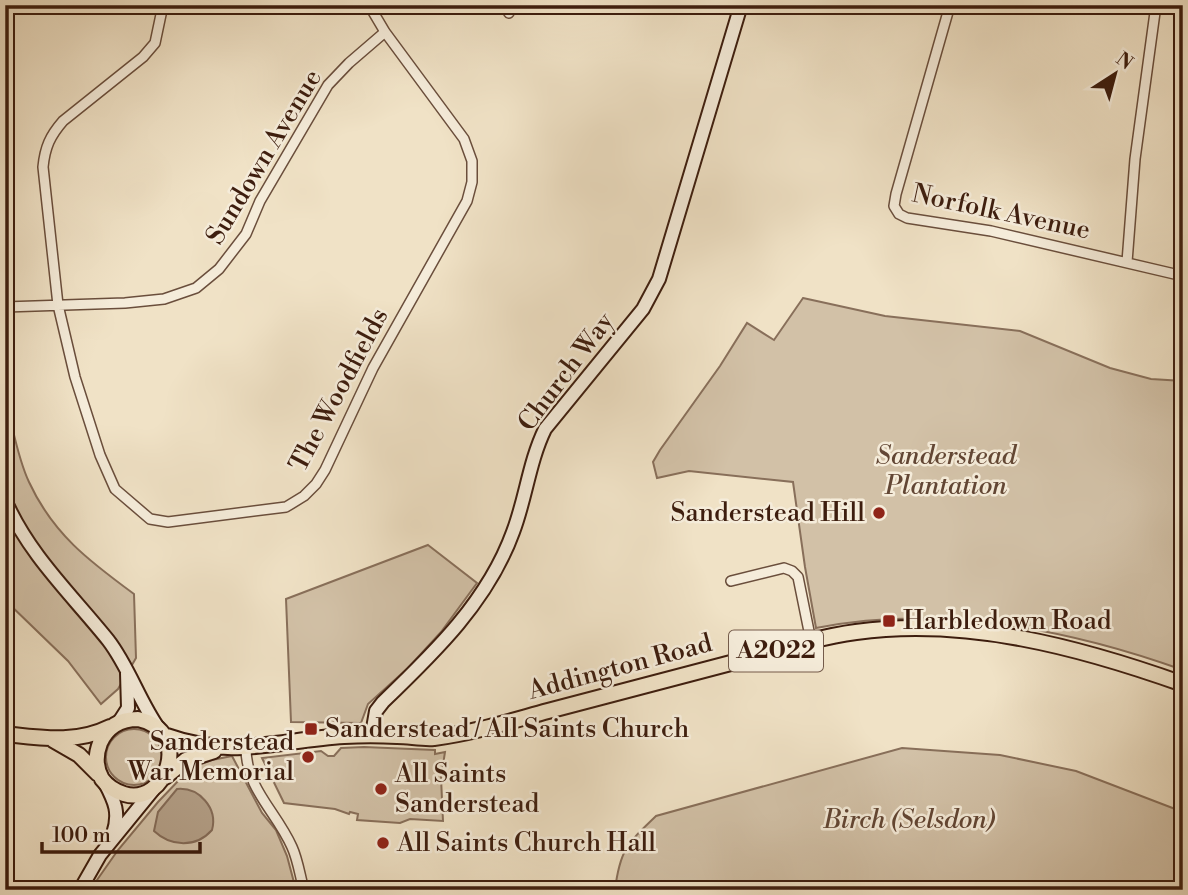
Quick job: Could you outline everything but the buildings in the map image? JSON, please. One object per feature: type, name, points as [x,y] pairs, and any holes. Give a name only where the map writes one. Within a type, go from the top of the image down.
[{"type":"main road","name":"Addington Road","points":[[229,748],[372,734],[433,738],[486,727],[811,641],[855,632],[889,629],[935,629],[1013,636],[1087,653],[1183,684]]},
{"type":"main road","points":[[5,734],[52,739],[82,738],[116,724],[138,719],[163,732],[170,758],[156,786],[138,796],[130,796],[110,789],[79,755],[52,739]]},
{"type":"main road","points":[[103,780],[96,763],[97,750],[116,724]]},
{"type":"main road","name":"A2022","points":[[163,732],[194,745],[229,748]]},
{"type":"main road","name":"A2022","points":[[156,786],[186,760],[229,748]]},
{"type":"street","name":"The Woodfields","points":[[163,5],[155,43],[143,57],[63,121],[52,134],[46,148],[43,167],[58,305],[75,377],[100,455],[115,489],[150,519],[168,522],[286,506],[304,496],[316,484],[373,368],[467,201],[472,182],[472,161],[464,139],[369,5]]},
{"type":"street","name":"Church Way","points":[[372,734],[376,711],[448,637],[471,609],[499,565],[519,515],[535,449],[545,429],[649,299],[659,279],[680,212],[741,5]]},
{"type":"street","name":"Norfolk Avenue","points":[[950,5],[896,194],[894,206],[899,214],[907,218],[991,231],[1183,276]]},
{"type":"street","points":[[1127,262],[1135,159],[1156,5]]},
{"type":"street","name":"Sundown Avenue","points":[[5,307],[125,303],[164,299],[196,288],[219,269],[246,234],[260,201],[328,85],[386,32]]},
{"type":"street","points":[[5,500],[17,527],[48,572],[109,641],[139,690],[147,711],[163,732]]},
{"type":"street","points":[[731,581],[784,568],[792,570],[798,577],[811,641]]},
{"type":"street","points":[[116,724],[128,708],[127,669]]},
{"type":"street","points":[[246,748],[250,778],[294,850],[304,890]]},
{"type":"street","points":[[103,780],[116,803],[118,814],[111,841]]},
{"type":"street","points":[[80,890],[111,841],[156,786]]},
{"type":"green space","name":"Sanderstead Plantation","points":[[803,298],[885,316],[1020,331],[1110,368],[1151,379],[1183,381],[1183,670],[1094,642],[1002,624],[909,619],[863,621],[816,628],[793,482],[689,471],[657,478],[653,462],[747,323],[774,340]]},
{"type":"green space","points":[[5,399],[25,472],[49,517],[87,558],[134,594],[136,658],[118,689],[101,704],[68,661],[5,600]]},
{"type":"green space","points":[[428,545],[477,583],[441,632],[408,668],[368,704],[361,723],[291,722],[286,599]]},
{"type":"green space","points":[[128,729],[140,729],[150,733],[158,741],[162,757],[158,773],[150,781],[140,785],[128,785],[118,781],[110,773],[106,763],[106,751],[110,741],[118,733]]},
{"type":"green space","points":[[341,748],[435,750],[435,754],[445,752],[441,778],[443,821],[410,819],[400,823],[357,820],[358,814],[350,812],[349,814],[335,809],[284,803],[262,758],[321,751],[328,756],[334,756]]},
{"type":"green space","name":"Birch (Selsdon)","points":[[902,748],[1000,755],[1076,771],[1183,812],[1183,890],[615,890],[627,848],[656,816]]},
{"type":"green space","points":[[232,756],[262,813],[276,830],[287,856],[296,890],[96,890],[97,880],[118,850],[180,779],[196,766]]},
{"type":"shaded area","points":[[177,789],[193,791],[205,800],[209,807],[212,830],[199,840],[176,842],[154,831],[158,812]]},
{"type":"place","name":"Sanderstead Hill","points":[[879,513]]},
{"type":"place","name":"Harbledown Road","points":[[889,621]]},
{"type":"place","name":"Sanderstead / All Saints Church","points":[[311,729]]},
{"type":"place","name":"Sanderstead War Memorial","points":[[308,757]]},
{"type":"place","name":"All Saints Sanderstead","points":[[381,789]]},
{"type":"place","name":"All Saints Church Hall","points":[[383,843]]}]
